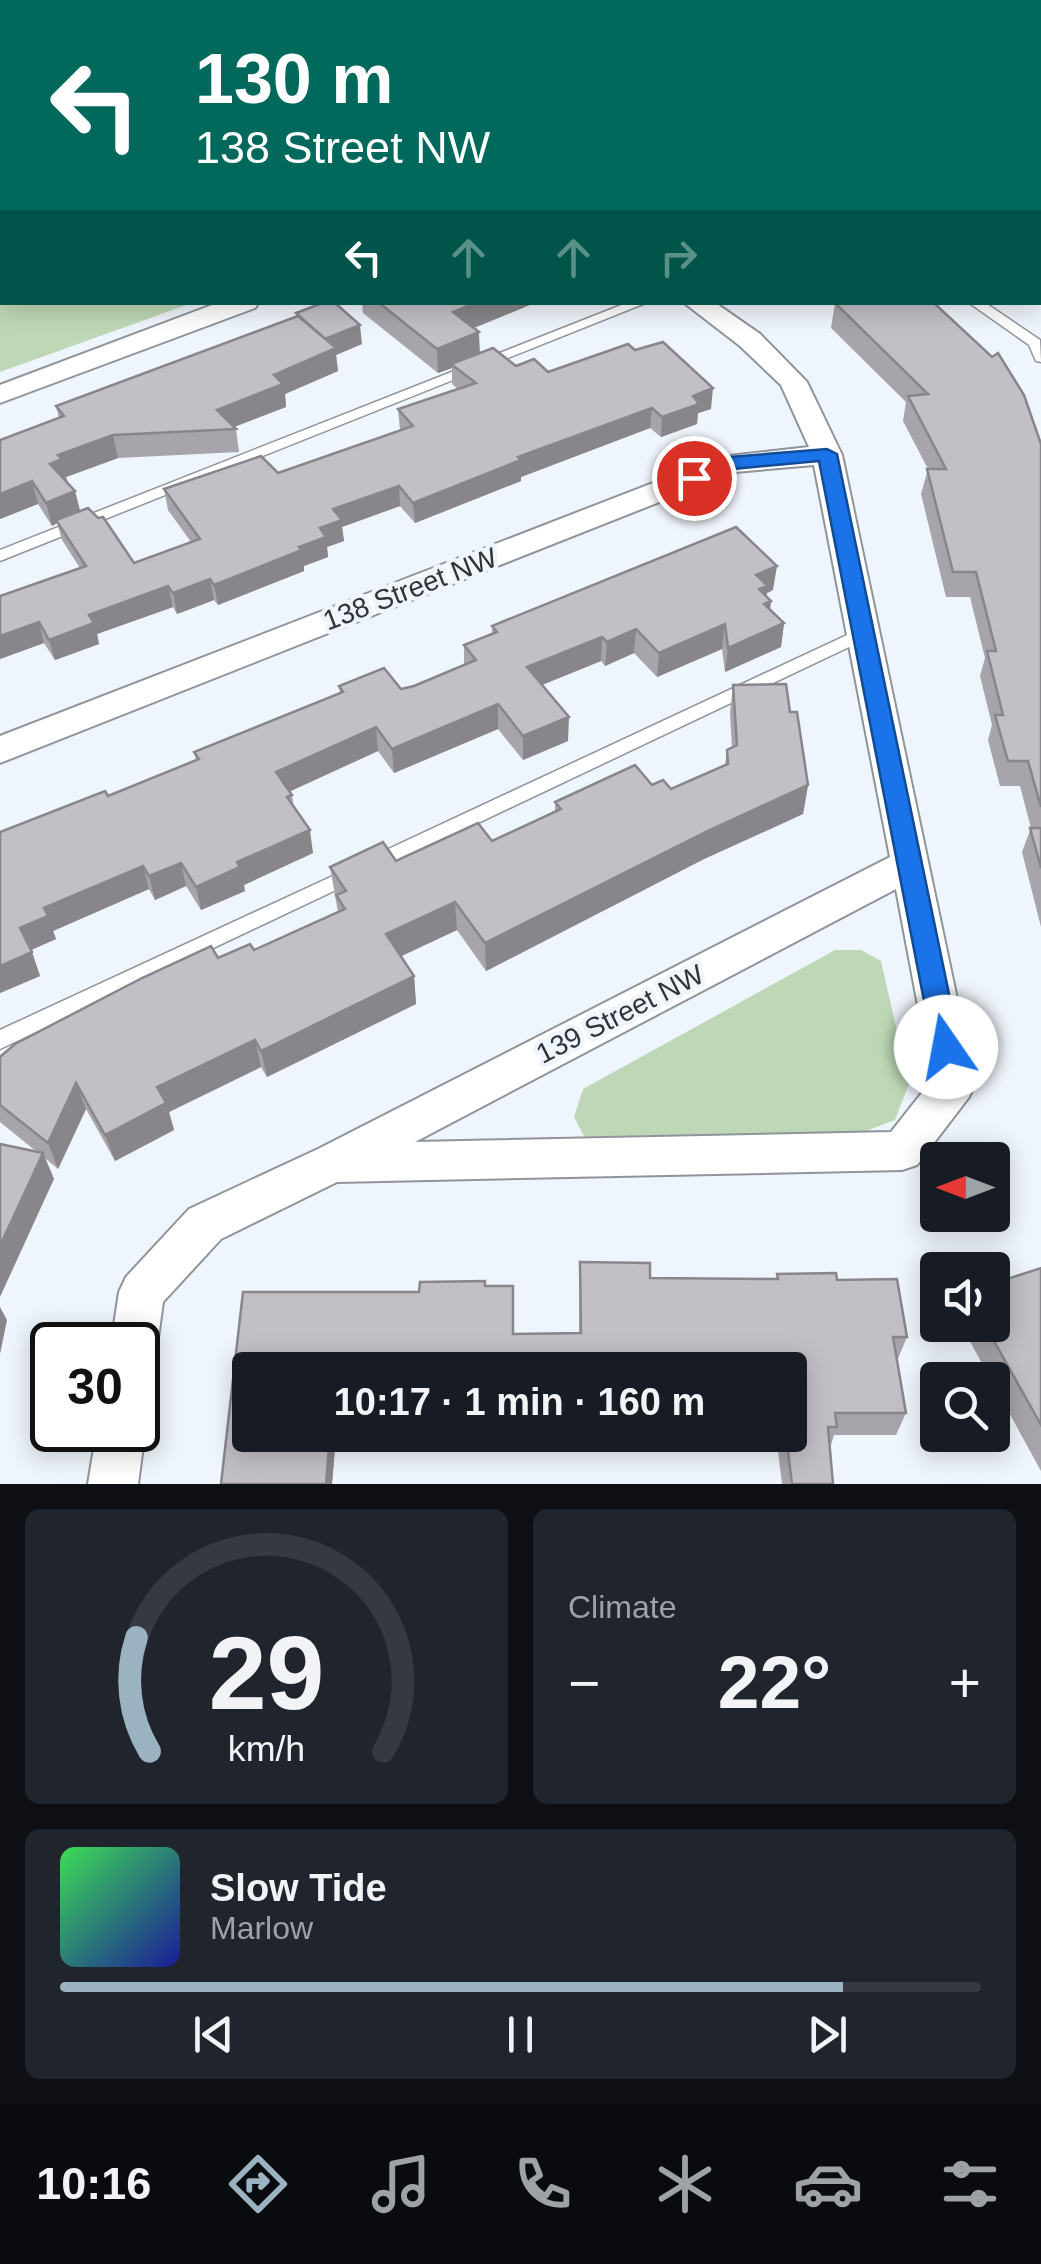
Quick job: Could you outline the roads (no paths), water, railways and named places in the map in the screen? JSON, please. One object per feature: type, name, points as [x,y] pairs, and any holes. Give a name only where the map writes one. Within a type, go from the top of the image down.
[{"type":"street","points":[[0,394],[238,305]]},
{"type":"street","points":[[700,305],[750,340],[793,382],[827,454],[908,865]]},
{"type":"street","name":"138 Street NW","points":[[0,750],[730,463],[827,454]]},
{"type":"street","name":"139 Street NW","points":[[137,1322],[142,1292],[205,1224],[333,1163],[908,865],[954,1084],[902,1152],[333,1163]]},
{"type":"street","points":[[112,1484],[117,1452]]},
{"type":"lane","points":[[0,556],[634,305]]},
{"type":"lane","points":[[979,305],[1035,342],[1041,358]]},
{"type":"lane","points":[[0,1040],[862,634]]}]
